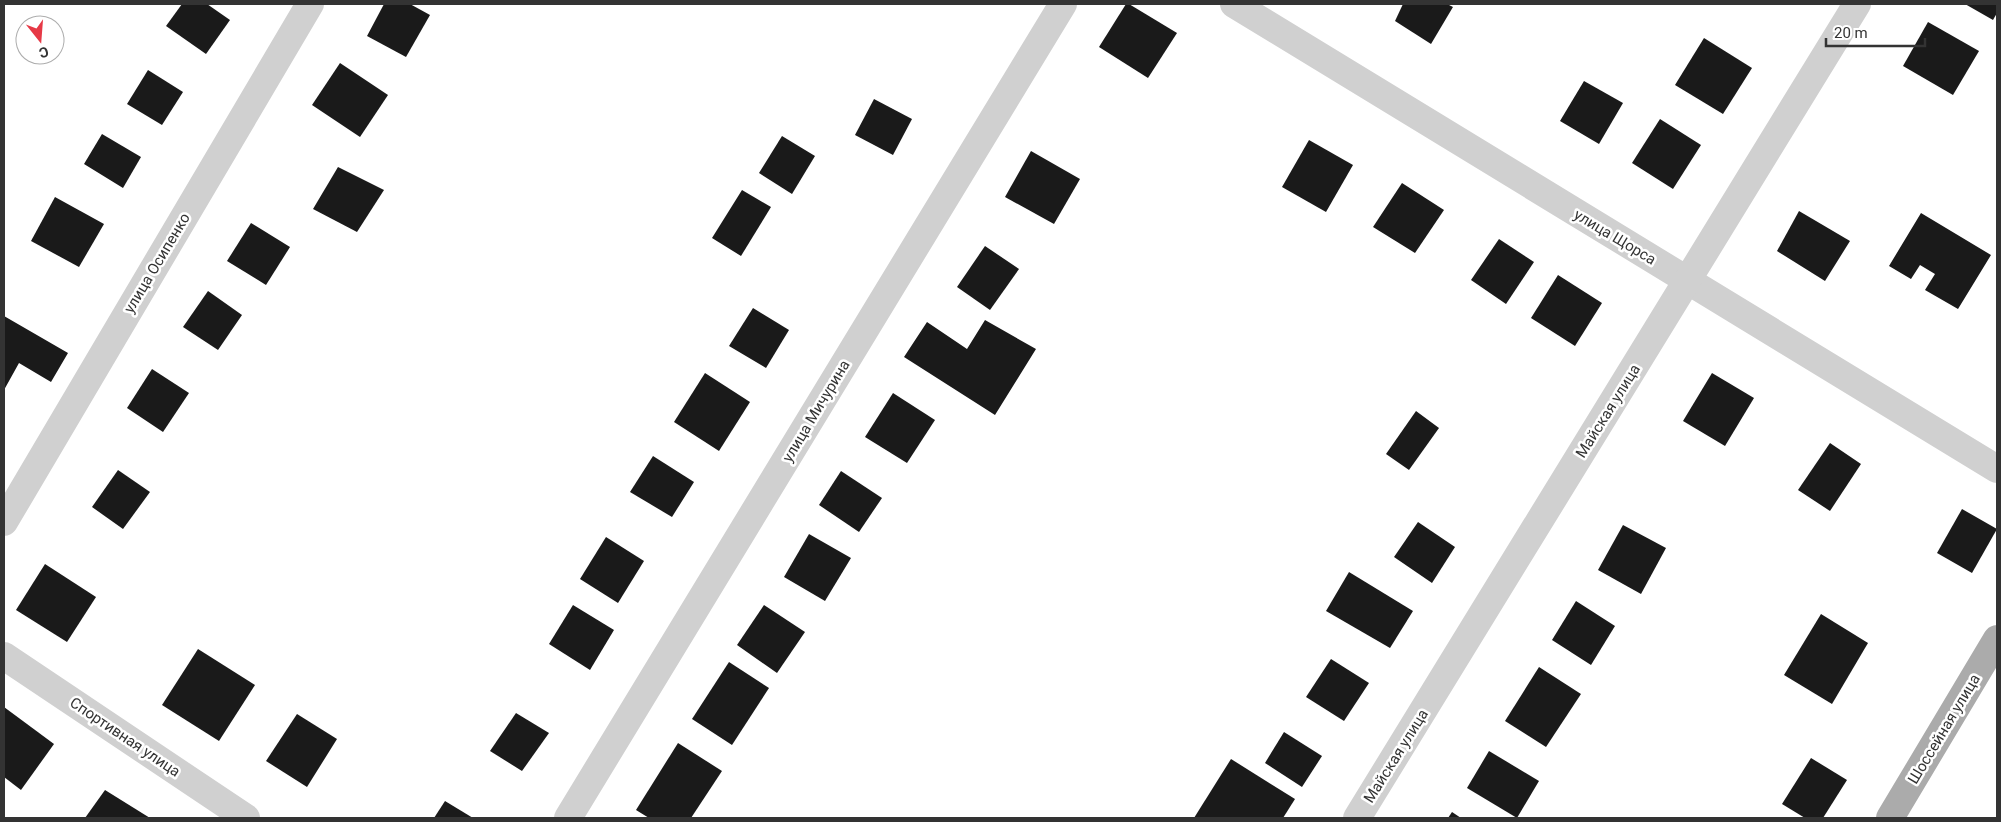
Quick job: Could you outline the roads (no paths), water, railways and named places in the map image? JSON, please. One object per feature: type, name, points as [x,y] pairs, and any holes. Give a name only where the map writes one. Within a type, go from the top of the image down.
[{"type":"main road","name":"Шоссейная улица","points":[[1890,818],[1997,639]]},
{"type":"street","name":"улица Осипенко","points":[[4,522],[310,4]]},
{"type":"street","name":"улица Мичурина","points":[[568,818],[1063,4]]},
{"type":"street","name":"улица Щорса","points":[[1234,4],[1997,470]]},
{"type":"street","name":"Майская улица","points":[[1358,818],[1857,4]]},
{"type":"street","name":"Спортивная улица","points":[[4,656],[246,818]]}]
